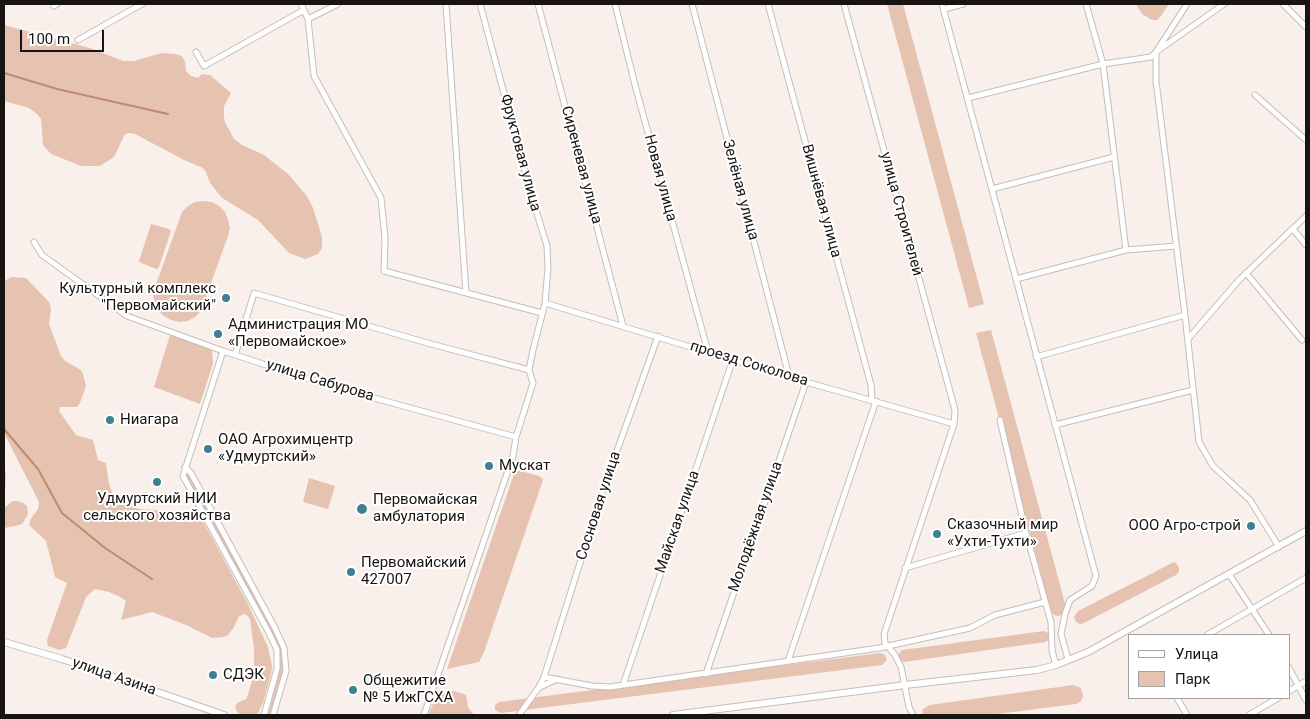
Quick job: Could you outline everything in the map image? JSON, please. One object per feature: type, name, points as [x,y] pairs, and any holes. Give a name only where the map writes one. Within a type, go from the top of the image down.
[{"type":"street","points":[[78,40],[142,4]]},
{"type":"street","points":[[301,4],[308,19],[314,76],[381,198],[385,238],[384,271],[542,312]]},
{"type":"street","points":[[308,19],[338,4]]},
{"type":"street","points":[[446,4],[466,293]]},
{"type":"street","name":"Фруктовая улица","points":[[424,715],[513,456],[516,437],[533,383],[530,370],[532,350],[545,303],[548,268],[547,246],[531,194],[480,4]]},
{"type":"street","name":"Сиреневая улица","points":[[538,4],[623,326]]},
{"type":"street","name":"Новая улица","points":[[615,4],[635,85],[708,352]]},
{"type":"street","name":"Зелёная улица","points":[[692,4],[789,376]]},
{"type":"street","name":"Вишнёвая улица","points":[[768,4],[874,400]]},
{"type":"street","name":"улица Строителей","points":[[844,4],[955,410],[954,424]]},
{"type":"street","points":[[963,4],[943,6],[1096,576],[1092,586],[1070,600],[1065,614],[1061,634],[1068,660]]},
{"type":"street","points":[[1086,4],[1103,64],[1126,250]]},
{"type":"street","points":[[1187,4],[1156,52],[1156,81],[1199,442],[1214,466],[1250,500],[1278,547]]},
{"type":"street","points":[[968,98],[1103,64],[1151,57],[1224,4]]},
{"type":"street","points":[[1283,4],[1306,27]]},
{"type":"street","points":[[196,52],[204,66],[304,10]]},
{"type":"street","points":[[1256,95],[1306,140]]},
{"type":"street","points":[[992,189],[1114,157]]},
{"type":"street","points":[[1188,339],[1246,273],[1306,216]]},
{"type":"street","points":[[1292,229],[1306,245]]},
{"type":"street","name":"улица Сабурова","points":[[34,242],[42,255],[118,311],[223,351],[334,387],[516,437]]},
{"type":"street","points":[[1016,279],[1126,250],[1176,246]]},
{"type":"street","points":[[1246,273],[1302,340]]},
{"type":"street","points":[[235,355],[254,293],[431,344],[530,370]]},
{"type":"street","name":"проезд Соколова","points":[[545,303],[806,382],[954,424]]},
{"type":"street","points":[[1036,357],[1185,315]]},
{"type":"street","name":"Сосновая улица","points":[[540,687],[603,490],[658,336]]},
{"type":"street","points":[[223,351],[185,467],[184,476],[277,650],[277,669],[264,715]]},
{"type":"street","name":"Майская улица","points":[[623,685],[733,359]]},
{"type":"street","name":"Молодёжная улица","points":[[706,674],[806,382]]},
{"type":"street","points":[[1055,425],[1193,390]]},
{"type":"street","points":[[788,661],[874,400]]},
{"type":"street","points":[[1000,420],[1026,533],[1051,622],[1052,651],[1056,665]]},
{"type":"street","points":[[913,715],[901,667],[896,655],[885,643],[884,634],[954,424]]},
{"type":"street","points":[[185,467],[191,473],[281,640],[286,671],[273,715]]},
{"type":"street","points":[[674,715],[905,684],[1037,670],[1056,665],[1088,652],[1306,531]]},
{"type":"street","points":[[905,568],[1026,533]]},
{"type":"street","points":[[1229,574],[1269,634]]},
{"type":"street","points":[[1209,634],[1306,578]]},
{"type":"street","points":[[544,677],[601,687],[706,674],[889,647],[970,628],[995,615],[1045,602]]},
{"type":"street","name":"улица Азина","points":[[4,642],[62,659],[224,715]]},
{"type":"street","points":[[1290,670],[1306,700]]},
{"type":"street","points":[[519,715],[540,687],[556,679]]},
{"type":"street","points":[[1290,690],[1306,681]]},
{"type":"street","points":[[1178,699],[1187,715]]},
{"type":"street","points":[[1249,715],[1276,699]]},
{"type":"green space","points":[[887,4],[903,4],[984,304],[969,308]]},
{"type":"green space","points":[[1136,4],[1169,4],[1157,20],[1152,20],[1142,14]]},
{"type":"green space","points":[[4,25],[90,48],[123,61],[134,61],[162,53],[175,54],[182,56],[186,71],[191,76],[198,78],[202,74],[210,75],[231,93],[224,106],[224,117],[234,139],[242,145],[264,155],[288,174],[307,196],[313,208],[322,237],[322,248],[318,254],[305,259],[289,253],[258,220],[222,198],[210,183],[203,168],[135,134],[125,134],[114,157],[100,166],[81,166],[51,154],[43,145],[41,119],[37,114],[29,108],[4,101]]},
{"type":"green space","points":[[195,202],[212,202],[225,212],[230,228],[228,236],[201,311],[188,321],[171,320],[158,310],[153,295],[155,287],[182,212]]},
{"type":"green space","points":[[151,224],[171,231],[157,269],[139,261]]},
{"type":"green space","points":[[12,277],[26,278],[49,302],[51,309],[49,324],[61,356],[65,361],[81,370],[83,374],[86,386],[80,403],[77,407],[60,407],[59,411],[76,435],[93,440],[98,460],[106,463],[109,484],[114,498],[123,504],[139,509],[189,512],[204,523],[248,604],[268,647],[272,666],[271,674],[263,703],[257,715],[244,715],[238,713],[235,708],[237,703],[246,699],[254,673],[254,649],[250,619],[245,614],[239,616],[228,635],[212,638],[186,625],[152,612],[121,620],[126,601],[109,592],[95,589],[86,597],[66,648],[59,650],[48,646],[47,640],[67,583],[55,577],[46,541],[29,525],[30,520],[38,509],[39,502],[4,433],[4,281]]},
{"type":"green space","points":[[991,330],[1066,607],[1062,615],[1058,616],[1054,615],[1051,611],[976,333]]},
{"type":"green space","points":[[170,335],[212,351],[213,364],[200,404],[154,387]]},
{"type":"green space","points":[[4,466],[6,474],[4,508]]},
{"type":"green space","points":[[517,470],[539,476],[543,479],[484,652],[479,662],[447,669],[514,474]]},
{"type":"green space","points":[[189,474],[273,628],[282,649],[284,669],[271,715],[268,715],[280,669],[278,649],[185,476]]},
{"type":"green space","points":[[309,478],[335,486],[328,509],[303,502]]},
{"type":"green space","points":[[13,501],[18,501],[27,506],[28,514],[20,525],[4,528],[4,508]]},
{"type":"green space","points":[[1174,562],[1179,568],[1179,572],[1176,575],[1084,623],[1076,622],[1074,617],[1078,611]]},
{"type":"green space","points":[[1044,631],[1050,634],[1049,640],[1045,642],[904,662],[901,661],[898,655],[902,650]]},
{"type":"green space","points":[[880,653],[885,655],[887,660],[882,665],[501,713],[495,710],[495,705],[499,702]]},
{"type":"green space","points":[[1073,685],[1081,688],[1083,696],[1081,701],[1076,704],[990,715],[922,715],[923,709],[930,705]]},
{"type":"green space","points":[[454,691],[466,695],[468,707],[474,715],[428,715],[437,695]]},
{"type":"waterway","points":[[4,73],[57,89],[168,114]]},
{"type":"waterway","points":[[4,429],[38,469],[62,513],[105,548],[152,579]]},
{"type":"place","name":"Культурный комплекс \"Первомайский\"","points":[[226,298]]},
{"type":"place","name":"Администрация МО «Первомайское»","points":[[218,334]]},
{"type":"place","name":"Ниагара","points":[[110,420]]},
{"type":"place","name":"ОАО Агрохимцентр «Удмуртский»","points":[[208,449]]},
{"type":"place","name":"Мускат","points":[[489,466]]},
{"type":"place","name":"Удмуртский НИИ сельского хозяйства","points":[[157,482]]},
{"type":"place","name":"Первомайская амбулатория","points":[[362,509]]},
{"type":"place","name":"ООО Агро-строй","points":[[1251,526]]},
{"type":"place","name":"Сказочный мир «Ухти-Тухти»","points":[[937,534]]},
{"type":"place","name":"Первомайский 427007","points":[[351,572]]},
{"type":"place","name":"СДЭК","points":[[213,675]]},
{"type":"place","name":"Общежитие № 5 ИжГСХА","points":[[353,690]]}]
